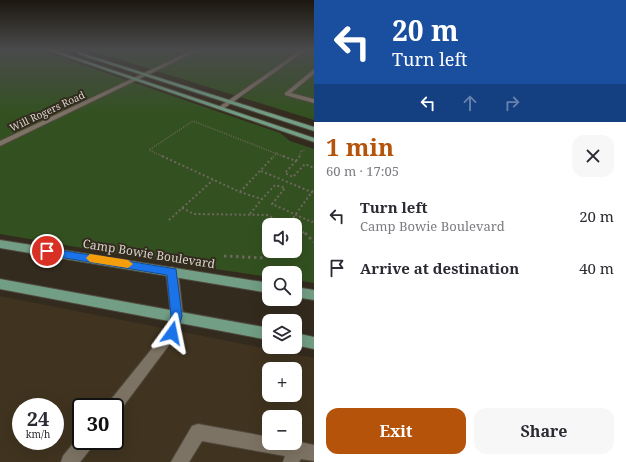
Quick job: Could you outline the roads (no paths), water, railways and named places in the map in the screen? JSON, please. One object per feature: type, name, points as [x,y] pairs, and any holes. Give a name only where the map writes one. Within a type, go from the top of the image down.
[{"type":"main road","points":[[112,72],[314,140]]},
{"type":"main road","points":[[136,72],[314,130]]},
{"type":"main road","name":"Camp Bowie Boulevard","points":[[0,244],[262,287]]},
{"type":"main road","points":[[0,284],[262,333]]},
{"type":"main road","points":[[302,293],[314,295]]},
{"type":"main road","points":[[302,340],[314,343]]},
{"type":"street","name":"Will Rogers Road","points":[[0,144],[154,72]]},
{"type":"street","points":[[221,108],[274,72]]},
{"type":"street","points":[[313,72],[287,94],[314,101]]},
{"type":"street","points":[[121,398],[172,333],[176,316],[172,272]]},
{"type":"street","points":[[179,462],[198,432],[294,456],[314,453]]},
{"type":"street","points":[[69,462],[79,450]]}]
